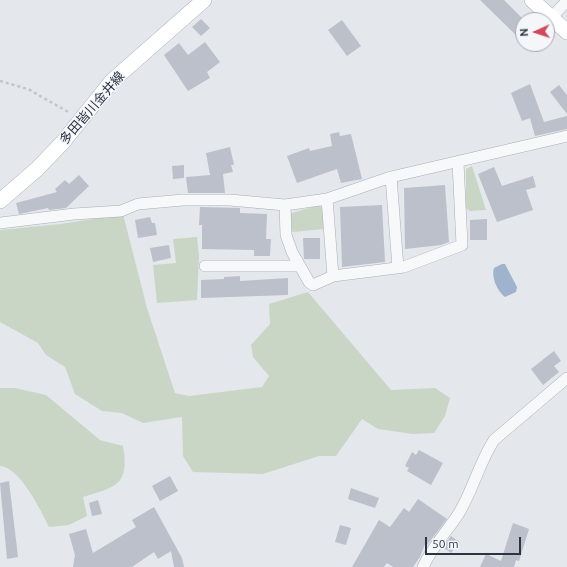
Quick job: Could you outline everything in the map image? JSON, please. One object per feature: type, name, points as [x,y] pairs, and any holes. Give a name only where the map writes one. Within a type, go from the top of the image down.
[{"type":"main road","name":"多田皆川金井線","points":[[0,201],[37,168],[63,142],[112,81],[204,0]]},
{"type":"main road","points":[[532,0],[545,12]]},
{"type":"main road","points":[[555,22],[567,32]]},
{"type":"street","points":[[555,14],[567,1]]},
{"type":"street","points":[[0,223],[74,214],[121,211],[138,204],[184,200],[230,200],[285,205],[327,199],[391,177],[567,136]]},
{"type":"street","points":[[285,205],[286,235],[292,252],[309,282],[313,285],[333,276],[398,268],[462,245],[458,162]]},
{"type":"street","points":[[391,177],[398,268]]},
{"type":"street","points":[[327,199],[333,276]]},
{"type":"street","points":[[205,266],[300,266]]},
{"type":"street","points":[[423,567],[431,550],[459,513],[486,452],[494,440],[567,378]]},
{"type":"path","points":[[0,81],[28,89],[80,119]]},
{"type":"green space","points":[[472,166],[486,210],[470,211],[466,208],[466,169]]},
{"type":"green space","points":[[319,205],[324,210],[325,229],[292,232],[289,214]]},
{"type":"green space","points":[[123,214],[147,308],[175,393],[189,396],[262,387],[269,376],[253,357],[251,345],[270,324],[269,304],[308,292],[391,390],[435,388],[450,398],[445,416],[434,433],[413,434],[378,429],[362,419],[336,456],[319,456],[263,474],[193,472],[183,456],[182,417],[143,423],[122,413],[102,411],[75,394],[65,367],[46,355],[38,343],[0,322],[0,230],[61,224]]},
{"type":"green space","points":[[197,237],[199,256],[197,300],[157,303],[153,265],[176,263],[173,239]]},
{"type":"green space","points":[[0,388],[15,388],[46,395],[100,440],[123,446],[125,459],[122,477],[118,483],[112,487],[83,497],[87,516],[69,525],[49,527],[29,491],[22,482],[8,468],[0,466]]},
{"type":"water","points":[[505,264],[517,287],[516,292],[505,297],[497,288],[493,275],[494,268]]},
{"type":"building","points":[[480,0],[504,0],[516,12],[515,34]]},
{"type":"building","points":[[201,19],[210,28],[201,36],[192,27]]},
{"type":"building","points":[[342,20],[361,46],[347,56],[328,30]]},
{"type":"building","points":[[205,42],[220,62],[207,72],[210,78],[188,91],[164,55],[179,43],[188,55]]},
{"type":"building","points":[[530,84],[544,122],[567,116],[567,129],[535,136],[530,118],[522,121],[511,93]]},
{"type":"building","points":[[559,85],[567,95],[567,114],[550,92]]},
{"type":"building","points":[[339,132],[340,136],[351,134],[362,179],[341,183],[337,169],[297,183],[287,156],[309,148],[310,151],[332,146],[330,134]]},
{"type":"building","points":[[230,147],[234,165],[231,165],[233,172],[223,174],[225,193],[188,193],[186,177],[210,175],[206,153]]},
{"type":"building","points":[[184,165],[184,178],[173,179],[172,166]]},
{"type":"building","points":[[494,167],[502,186],[533,176],[536,187],[526,190],[533,210],[497,222],[478,174]]},
{"type":"building","points":[[79,175],[89,186],[66,208],[49,210],[48,208],[19,214],[16,203],[57,192],[55,189],[65,180],[69,184]]},
{"type":"building","points":[[445,185],[449,242],[441,245],[405,249],[404,188]]},
{"type":"building","points":[[382,205],[385,262],[342,267],[340,207]]},
{"type":"building","points":[[200,207],[240,208],[240,213],[267,214],[266,239],[271,239],[270,256],[254,256],[254,250],[202,249],[202,225],[199,225]]},
{"type":"building","points":[[150,217],[152,223],[155,223],[157,235],[138,238],[135,220]]},
{"type":"building","points":[[487,219],[487,240],[470,240],[470,220]]},
{"type":"building","points":[[303,238],[320,238],[320,259],[304,259]]},
{"type":"building","points":[[169,245],[171,258],[153,262],[150,248]]},
{"type":"building","points":[[240,276],[240,281],[288,278],[288,295],[201,298],[201,280],[224,279],[224,277]]},
{"type":"building","points":[[554,351],[561,361],[554,366],[559,372],[543,385],[531,369]]},
{"type":"building","points":[[419,450],[443,463],[431,485],[407,471],[409,468],[405,466],[412,452],[416,455]]},
{"type":"building","points":[[170,476],[178,491],[160,501],[152,486]]},
{"type":"building","points":[[9,481],[18,557],[7,559],[0,483]]},
{"type":"building","points":[[351,488],[379,498],[375,508],[348,499]]},
{"type":"building","points":[[418,499],[447,519],[427,545],[425,544],[420,557],[413,567],[393,567],[387,563],[384,567],[352,567],[379,520],[390,527],[404,508],[409,512]]},
{"type":"building","points":[[98,500],[102,514],[92,516],[89,503]]},
{"type":"building","points":[[154,507],[182,558],[184,567],[174,567],[171,551],[158,559],[154,552],[132,567],[73,567],[75,555],[69,534],[86,529],[93,553],[136,527],[132,520]]},
{"type":"building","points":[[513,523],[529,529],[519,561],[516,560],[514,567],[480,567],[486,554],[501,561]]},
{"type":"building","points":[[340,525],[351,528],[346,545],[335,542]]},
{"type":"building","points":[[451,536],[459,542],[451,553],[443,547]]}]
